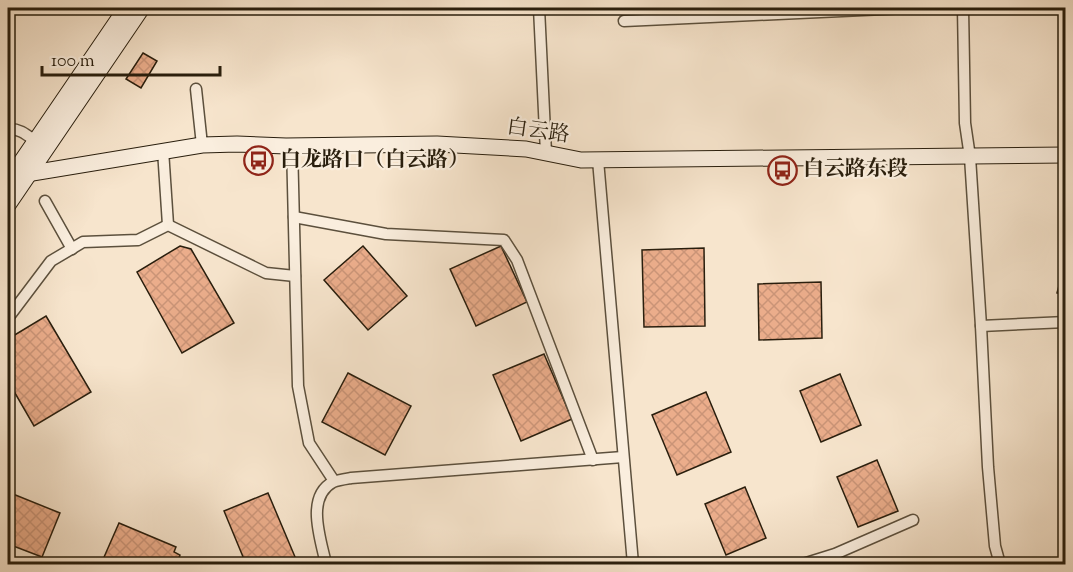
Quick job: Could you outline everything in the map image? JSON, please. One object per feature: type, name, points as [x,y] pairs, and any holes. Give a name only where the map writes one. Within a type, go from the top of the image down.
[{"type":"street","points":[[9,178],[126,8]]},
{"type":"street","points":[[8,206],[142,8]]},
{"type":"street","points":[[539,8],[546,153]]},
{"type":"street","points":[[624,21],[906,8]]},
{"type":"street","points":[[963,8],[965,123],[970,157],[988,467],[995,546],[1000,564]]},
{"type":"street","points":[[196,89],[202,145]]},
{"type":"street","points":[[8,129],[14,129],[35,141]]},
{"type":"street","name":"白云路","points":[[9,178],[163,150],[202,145],[237,144],[292,146],[437,144],[526,149],[581,160],[1065,155]]},
{"type":"street","points":[[292,146],[298,386],[309,442],[334,481]]},
{"type":"street","points":[[163,150],[168,225]]},
{"type":"street","points":[[598,160],[633,564]]},
{"type":"street","points":[[45,201],[72,249]]},
{"type":"street","points":[[294,217],[386,234],[504,240],[517,260],[593,460]]},
{"type":"street","points":[[8,318],[51,261],[83,242],[138,240],[168,225]]},
{"type":"street","points":[[168,225],[266,273],[296,276]]},
{"type":"street","points":[[981,326],[1065,322]]},
{"type":"street","points":[[326,564],[317,508],[321,492],[334,481],[623,457]]},
{"type":"street","points":[[803,564],[835,554],[913,520]]},
{"type":"building","points":[[143,53],[157,61],[141,88],[126,79]]},
{"type":"building","points":[[180,246],[191,249],[234,323],[182,353],[137,272]]},
{"type":"building","points":[[363,246],[407,296],[368,330],[324,280]]},
{"type":"building","points":[[501,246],[527,302],[476,326],[450,269]]},
{"type":"building","points":[[704,248],[705,326],[644,327],[642,250]]},
{"type":"building","points":[[1066,260],[1066,295],[1057,293]]},
{"type":"building","points":[[821,282],[822,338],[759,340],[758,284]]},
{"type":"building","points":[[46,316],[91,392],[34,426],[8,381],[8,339]]},
{"type":"building","points":[[544,354],[572,419],[521,441],[493,375]]},
{"type":"building","points":[[348,373],[411,406],[385,455],[322,422]]},
{"type":"building","points":[[840,374],[861,425],[821,442],[800,391]]},
{"type":"building","points":[[706,392],[731,452],[677,475],[652,415]]},
{"type":"building","points":[[877,460],[898,511],[858,527],[837,477]]},
{"type":"building","points":[[745,487],[766,538],[726,555],[705,504]]},
{"type":"building","points":[[8,492],[60,513],[42,557],[8,544]]},
{"type":"building","points":[[268,493],[298,564],[246,564],[224,511]]},
{"type":"building","points":[[119,523],[176,547],[174,552],[180,555],[178,560],[183,562],[182,564],[101,564]]},
{"type":"place","name":"白龙路口（白云路）","points":[[259,161]]},
{"type":"place","name":"白云路东段","points":[[782,170]]}]
